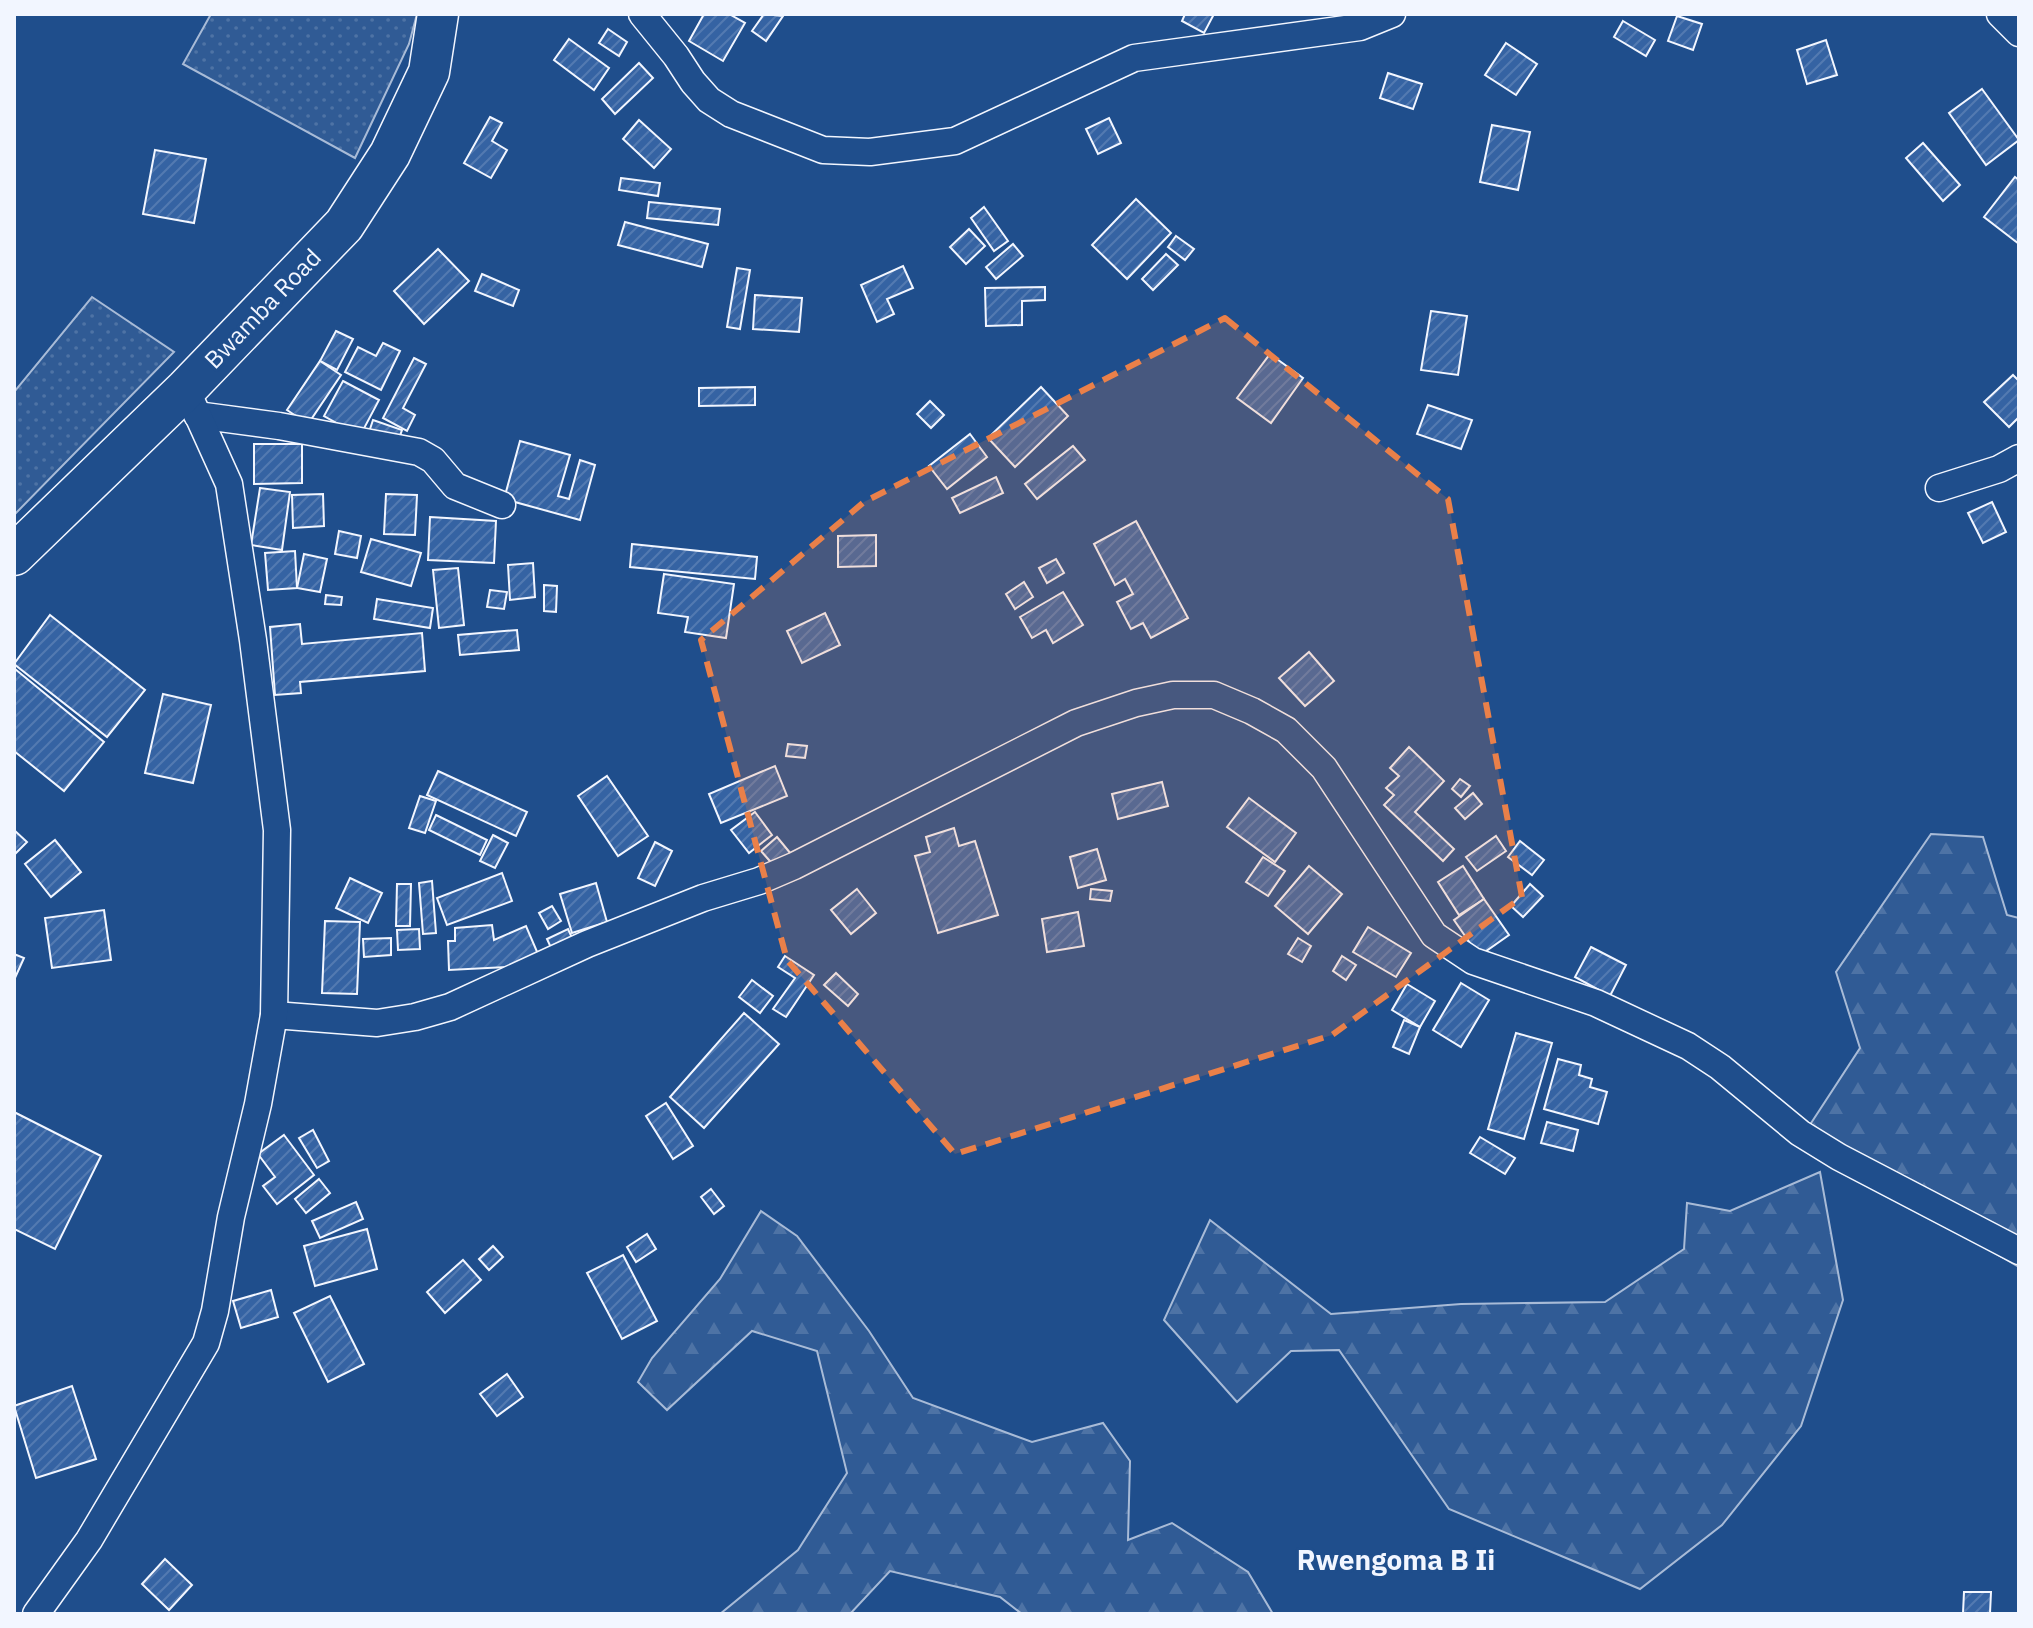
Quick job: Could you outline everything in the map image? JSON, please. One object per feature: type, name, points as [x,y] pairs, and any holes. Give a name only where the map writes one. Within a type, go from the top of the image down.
[{"type":"main road","name":"Bwamba Road","points":[[14,555],[192,402],[344,225],[390,154],[429,72],[438,14]]},
{"type":"street","points":[[642,14],[693,82],[720,107],[823,150],[870,152],[955,141],[1134,58],[1360,27],[1392,14]]},
{"type":"street","points":[[2000,14],[2019,33]]},
{"type":"street","points":[[192,402],[279,426],[419,452],[433,460],[455,486],[502,505]]},
{"type":"street","points":[[36,1614],[89,1540],[206,1343],[258,1104],[274,1015],[277,830],[253,640],[229,484],[192,402]]},
{"type":"street","points":[[1939,488],[1999,469],[2019,458]]},
{"type":"street","points":[[274,1015],[377,1023],[395,1022],[450,1007],[587,944],[794,866],[1076,723],[1136,703],[1173,695],[1214,695],[1286,730],[1324,768],[1434,935],[1453,949],[1473,961],[1596,1003],[1688,1046],[1720,1067],[1800,1133],[1839,1157],[2019,1251]]},
{"type":"highlighted area","points":[[1225,318],[1448,499],[1522,897],[1332,1035],[955,1154],[787,960],[701,640],[864,502]]},
{"type":"green space","points":[[211,14],[417,14],[409,44],[355,158],[183,64]]},
{"type":"green space","points":[[92,297],[174,352],[14,515],[14,392]]},
{"type":"green space","points":[[1931,834],[1983,837],[2007,915],[2019,918],[2019,1267],[1829,1157],[1802,1137],[1860,1048],[1836,972]]},
{"type":"green space","points":[[1820,1172],[1843,1300],[1801,1426],[1722,1525],[1640,1589],[1449,1509],[1339,1350],[1291,1351],[1237,1402],[1164,1320],[1210,1220],[1331,1314],[1461,1304],[1605,1302],[1684,1249],[1687,1203],[1730,1211]]},
{"type":"green space","points":[[761,1211],[797,1236],[869,1331],[913,1398],[1032,1442],[1103,1423],[1130,1461],[1128,1540],[1172,1523],[1248,1572],[1273,1614],[1022,1614],[1000,1597],[890,1571],[850,1614],[720,1614],[798,1550],[847,1473],[817,1351],[752,1331],[667,1410],[638,1382],[652,1358],[720,1279]]},
{"type":"building","points":[[704,14],[729,14],[745,23],[723,61],[689,41]]},
{"type":"building","points":[[764,14],[783,16],[766,41],[752,31]]},
{"type":"building","points":[[1185,14],[1214,14],[1204,33],[1182,21]]},
{"type":"building","points":[[1677,16],[1702,24],[1693,50],[1668,41]]},
{"type":"building","points":[[1623,21],[1655,40],[1646,56],[1614,37]]},
{"type":"building","points":[[608,29],[627,42],[619,56],[599,43]]},
{"type":"building","points":[[569,39],[609,68],[594,90],[554,60]]},
{"type":"building","points":[[1826,40],[1837,75],[1807,84],[1797,50]]},
{"type":"building","points":[[1506,43],[1537,64],[1516,95],[1485,75]]},
{"type":"building","points":[[639,63],[653,78],[615,114],[602,99]]},
{"type":"building","points":[[1388,73],[1422,84],[1413,109],[1380,98]]},
{"type":"building","points":[[1982,89],[2019,140],[1986,165],[1949,113]]},
{"type":"building","points":[[490,117],[502,123],[492,141],[507,150],[491,178],[464,163]]},
{"type":"building","points":[[1109,118],[1121,143],[1098,154],[1086,129]]},
{"type":"building","points":[[639,120],[671,149],[654,168],[623,139]]},
{"type":"building","points":[[1492,125],[1530,132],[1518,190],[1480,182]]},
{"type":"building","points":[[1923,143],[1960,185],[1943,201],[1906,158]]},
{"type":"building","points":[[155,150],[206,159],[194,223],[143,214]]},
{"type":"building","points":[[2015,177],[2019,180],[2019,244],[1984,217]]},
{"type":"building","points":[[621,178],[660,183],[658,196],[619,190]]},
{"type":"building","points":[[1136,199],[1171,233],[1127,279],[1092,245]]},
{"type":"building","points":[[649,202],[720,209],[718,225],[647,218]]},
{"type":"building","points":[[984,207],[1008,241],[994,251],[971,218]]},
{"type":"building","points":[[625,222],[708,244],[702,267],[618,245]]},
{"type":"building","points":[[969,229],[985,246],[966,264],[950,247]]},
{"type":"building","points":[[1176,236],[1194,249],[1185,260],[1168,247]]},
{"type":"building","points":[[1013,244],[1023,256],[996,279],[986,267]]},
{"type":"building","points":[[438,249],[469,281],[424,324],[394,291]]},
{"type":"building","points":[[1166,254],[1178,265],[1153,290],[1142,279]]},
{"type":"building","points":[[903,266],[913,288],[887,299],[894,314],[877,322],[861,285]]},
{"type":"building","points":[[737,268],[750,270],[740,329],[727,327]]},
{"type":"building","points":[[482,274],[519,290],[513,306],[475,291]]},
{"type":"building","points":[[1045,287],[1045,300],[1022,301],[1022,325],[986,326],[985,288]]},
{"type":"building","points":[[755,295],[802,298],[799,332],[753,329]]},
{"type":"building","points":[[1431,311],[1467,316],[1458,375],[1421,370]]},
{"type":"building","points":[[336,331],[353,339],[337,370],[320,361]]},
{"type":"building","points":[[383,343],[400,351],[381,390],[345,372],[358,347],[376,356]]},
{"type":"building","points":[[1270,354],[1303,378],[1271,423],[1237,398]]},
{"type":"building","points":[[414,358],[426,364],[403,408],[415,415],[407,431],[383,418]]},
{"type":"building","points":[[320,361],[341,375],[308,424],[287,410]]},
{"type":"building","points":[[2013,375],[2019,381],[2019,417],[2009,427],[1984,402]]},
{"type":"building","points":[[343,381],[379,400],[360,436],[324,416]]},
{"type":"building","points":[[755,387],[755,405],[699,406],[699,388]]},
{"type":"building","points":[[1041,387],[1068,416],[1015,467],[988,438]]},
{"type":"building","points":[[930,401],[944,415],[931,428],[917,414]]},
{"type":"building","points":[[1428,405],[1472,420],[1461,449],[1417,434]]},
{"type":"building","points":[[373,420],[402,430],[397,444],[368,435]]},
{"type":"building","points":[[970,434],[987,457],[947,489],[929,466]]},
{"type":"building","points":[[520,441],[570,455],[558,496],[569,499],[580,460],[595,465],[580,520],[504,499]]},
{"type":"building","points":[[254,444],[302,444],[302,483],[254,484]]},
{"type":"building","points":[[1073,446],[1085,460],[1037,499],[1025,484]]},
{"type":"building","points":[[996,477],[1003,493],[960,513],[952,498]]},
{"type":"building","points":[[260,488],[290,492],[282,550],[251,545]]},
{"type":"building","points":[[323,494],[324,526],[293,528],[292,495]]},
{"type":"building","points":[[386,494],[417,495],[415,535],[384,534]]},
{"type":"building","points":[[1992,502],[2006,532],[1983,543],[1968,513]]},
{"type":"building","points":[[430,517],[496,521],[494,563],[428,560]]},
{"type":"building","points":[[1136,521],[1188,618],[1151,638],[1143,623],[1131,629],[1117,602],[1133,594],[1125,579],[1115,585],[1094,544]]},
{"type":"building","points":[[339,531],[361,536],[357,558],[335,554]]},
{"type":"building","points":[[876,535],[876,566],[838,567],[838,536]]},
{"type":"building","points":[[371,539],[421,553],[411,586],[361,572]]},
{"type":"building","points":[[632,544],[757,557],[755,579],[630,567]]},
{"type":"building","points":[[295,551],[297,588],[268,590],[265,553]]},
{"type":"building","points":[[304,554],[327,559],[320,592],[297,588]]},
{"type":"building","points":[[1056,559],[1064,573],[1047,583],[1039,568]]},
{"type":"building","points":[[533,563],[535,597],[510,600],[508,565]]},
{"type":"building","points":[[458,568],[464,625],[439,628],[433,570]]},
{"type":"building","points":[[664,574],[734,584],[726,638],[685,632],[688,617],[658,613]]},
{"type":"building","points":[[1024,582],[1033,597],[1015,609],[1006,594]]},
{"type":"building","points":[[544,585],[557,586],[556,612],[544,611]]},
{"type":"building","points":[[490,590],[507,592],[504,609],[487,607]]},
{"type":"building","points":[[1063,592],[1083,625],[1053,643],[1046,630],[1032,638],[1020,617]]},
{"type":"building","points":[[326,595],[342,597],[341,605],[325,604]]},
{"type":"building","points":[[377,599],[433,608],[430,628],[374,619]]},
{"type":"building","points":[[825,613],[840,645],[802,663],[787,631]]},
{"type":"building","points":[[50,615],[145,690],[107,737],[14,664]]},
{"type":"building","points":[[300,624],[302,644],[422,633],[425,671],[300,682],[301,693],[275,695],[270,627]]},
{"type":"building","points":[[517,630],[519,650],[460,655],[458,635]]},
{"type":"building","points":[[1309,652],[1334,681],[1305,706],[1279,678]]},
{"type":"building","points":[[15,669],[104,742],[64,791],[14,751]]},
{"type":"building","points":[[163,694],[211,705],[193,783],[145,773]]},
{"type":"building","points":[[788,744],[807,746],[805,758],[786,756]]},
{"type":"building","points":[[1409,747],[1444,781],[1415,812],[1454,849],[1443,861],[1384,805],[1394,795],[1386,788],[1399,776],[1390,768]]},
{"type":"building","points":[[775,766],[787,796],[721,823],[709,794]]},
{"type":"building","points":[[438,771],[527,812],[516,836],[427,795]]},
{"type":"building","points":[[607,776],[648,836],[618,856],[578,796]]},
{"type":"building","points":[[1460,779],[1470,786],[1461,797],[1452,789]]},
{"type":"building","points":[[1162,782],[1168,806],[1118,819],[1112,794]]},
{"type":"building","points":[[1473,793],[1482,804],[1465,819],[1455,808]]},
{"type":"building","points":[[420,796],[436,801],[425,833],[409,828]]},
{"type":"building","points":[[1249,798],[1296,833],[1275,862],[1227,827]]},
{"type":"building","points":[[755,812],[772,835],[749,853],[731,830]]},
{"type":"building","points":[[436,815],[487,840],[480,855],[429,830]]},
{"type":"building","points":[[954,828],[959,846],[975,841],[998,915],[938,933],[915,856],[930,852],[926,837]]},
{"type":"building","points":[[14,830],[27,842],[14,855]]},
{"type":"building","points":[[493,835],[508,843],[495,868],[480,861]]},
{"type":"building","points":[[1496,836],[1506,851],[1477,871],[1466,857]]},
{"type":"building","points":[[777,837],[791,854],[776,868],[761,851]]},
{"type":"building","points":[[55,840],[81,872],[51,897],[25,864]]},
{"type":"building","points":[[1520,841],[1544,860],[1532,875],[1508,857]]},
{"type":"building","points":[[655,842],[672,851],[655,886],[638,878]]},
{"type":"building","points":[[1097,849],[1106,880],[1078,888],[1070,857]]},
{"type":"building","points":[[1263,857],[1285,871],[1268,896],[1246,882]]},
{"type":"building","points":[[1309,866],[1342,894],[1308,934],[1275,906]]},
{"type":"building","points":[[1463,866],[1484,899],[1459,915],[1438,882]]},
{"type":"building","points":[[502,873],[512,901],[447,925],[437,898]]},
{"type":"building","points":[[350,878],[382,893],[368,923],[336,908]]},
{"type":"building","points":[[432,881],[436,933],[423,934],[419,883]]},
{"type":"building","points":[[596,883],[607,922],[572,933],[560,894]]},
{"type":"building","points":[[397,884],[411,884],[410,926],[396,926]]},
{"type":"building","points":[[1530,884],[1543,896],[1523,917],[1511,906]]},
{"type":"building","points":[[857,889],[876,913],[851,934],[831,910]]},
{"type":"building","points":[[1091,889],[1112,891],[1110,901],[1090,899]]},
{"type":"building","points":[[1484,899],[1509,935],[1479,956],[1454,920]]},
{"type":"building","points":[[552,906],[561,921],[548,929],[539,913]]},
{"type":"building","points":[[104,910],[111,960],[52,968],[45,918]]},
{"type":"building","points":[[1078,912],[1084,946],[1047,952],[1042,919]]},
{"type":"building","points":[[325,921],[360,922],[357,994],[322,993]]},
{"type":"building","points":[[492,925],[494,940],[526,926],[538,954],[507,967],[449,970],[448,941],[455,941],[455,928]]},
{"type":"building","points":[[1368,927],[1411,953],[1396,977],[1353,952]]},
{"type":"building","points":[[419,929],[420,949],[398,950],[397,930]]},
{"type":"building","points":[[568,929],[573,940],[552,950],[547,939]]},
{"type":"building","points":[[391,938],[391,955],[364,957],[363,939]]},
{"type":"building","points":[[1298,938],[1311,946],[1302,962],[1288,954]]},
{"type":"building","points":[[1591,947],[1626,965],[1610,996],[1575,977]]},
{"type":"building","points":[[14,954],[24,958],[14,980]]},
{"type":"building","points":[[785,956],[814,975],[786,1017],[773,1009],[795,978],[778,967]]},
{"type":"building","points":[[1342,956],[1356,965],[1346,980],[1333,971]]},
{"type":"building","points":[[836,973],[858,994],[848,1006],[824,985]]},
{"type":"building","points":[[752,980],[773,996],[760,1013],[739,997]]},
{"type":"building","points":[[1461,983],[1489,1000],[1461,1047],[1433,1030]]},
{"type":"building","points":[[1407,984],[1435,1001],[1420,1027],[1392,1010]]},
{"type":"building","points":[[744,1013],[779,1044],[704,1128],[670,1097]]},
{"type":"building","points":[[1404,1020],[1420,1027],[1409,1054],[1393,1047]]},
{"type":"building","points":[[1516,1033],[1552,1043],[1524,1139],[1488,1129]]},
{"type":"building","points":[[1558,1059],[1581,1065],[1579,1075],[1592,1079],[1590,1087],[1607,1092],[1598,1124],[1544,1109]]},
{"type":"building","points":[[666,1103],[693,1146],[673,1159],[646,1116]]},
{"type":"building","points":[[14,1112],[101,1156],[55,1249],[14,1229]]},
{"type":"building","points":[[1547,1122],[1578,1130],[1573,1151],[1541,1143]]},
{"type":"building","points":[[313,1130],[329,1161],[317,1168],[299,1138]]},
{"type":"building","points":[[284,1135],[314,1175],[277,1204],[263,1186],[275,1177],[258,1154]]},
{"type":"building","points":[[1480,1137],[1515,1158],[1505,1174],[1470,1153]]},
{"type":"building","points":[[319,1179],[330,1193],[306,1213],[295,1199]]},
{"type":"building","points":[[711,1189],[724,1206],[714,1214],[701,1197]]},
{"type":"building","points":[[356,1202],[363,1219],[320,1238],[312,1221]]},
{"type":"building","points":[[367,1229],[377,1269],[315,1286],[304,1246]]},
{"type":"building","points":[[647,1234],[656,1249],[636,1262],[627,1247]]},
{"type":"building","points":[[493,1246],[503,1257],[489,1270],[479,1259]]},
{"type":"building","points":[[623,1255],[657,1321],[622,1339],[587,1273]]},
{"type":"building","points":[[463,1260],[481,1280],[445,1313],[427,1292]]},
{"type":"building","points":[[271,1290],[278,1317],[241,1328],[233,1301]]},
{"type":"building","points":[[330,1296],[364,1364],[328,1382],[294,1313]]},
{"type":"building","points":[[507,1374],[523,1397],[497,1416],[480,1394]]},
{"type":"building","points":[[72,1386],[96,1459],[36,1478],[14,1406]]},
{"type":"building","points":[[165,1559],[192,1585],[169,1610],[142,1584]]},
{"type":"building","points":[[1964,1592],[1991,1592],[1990,1613],[1963,1613]]},
{"type":"district","name":"Rwengoma B Ii","points":[[1396,1560]]}]
